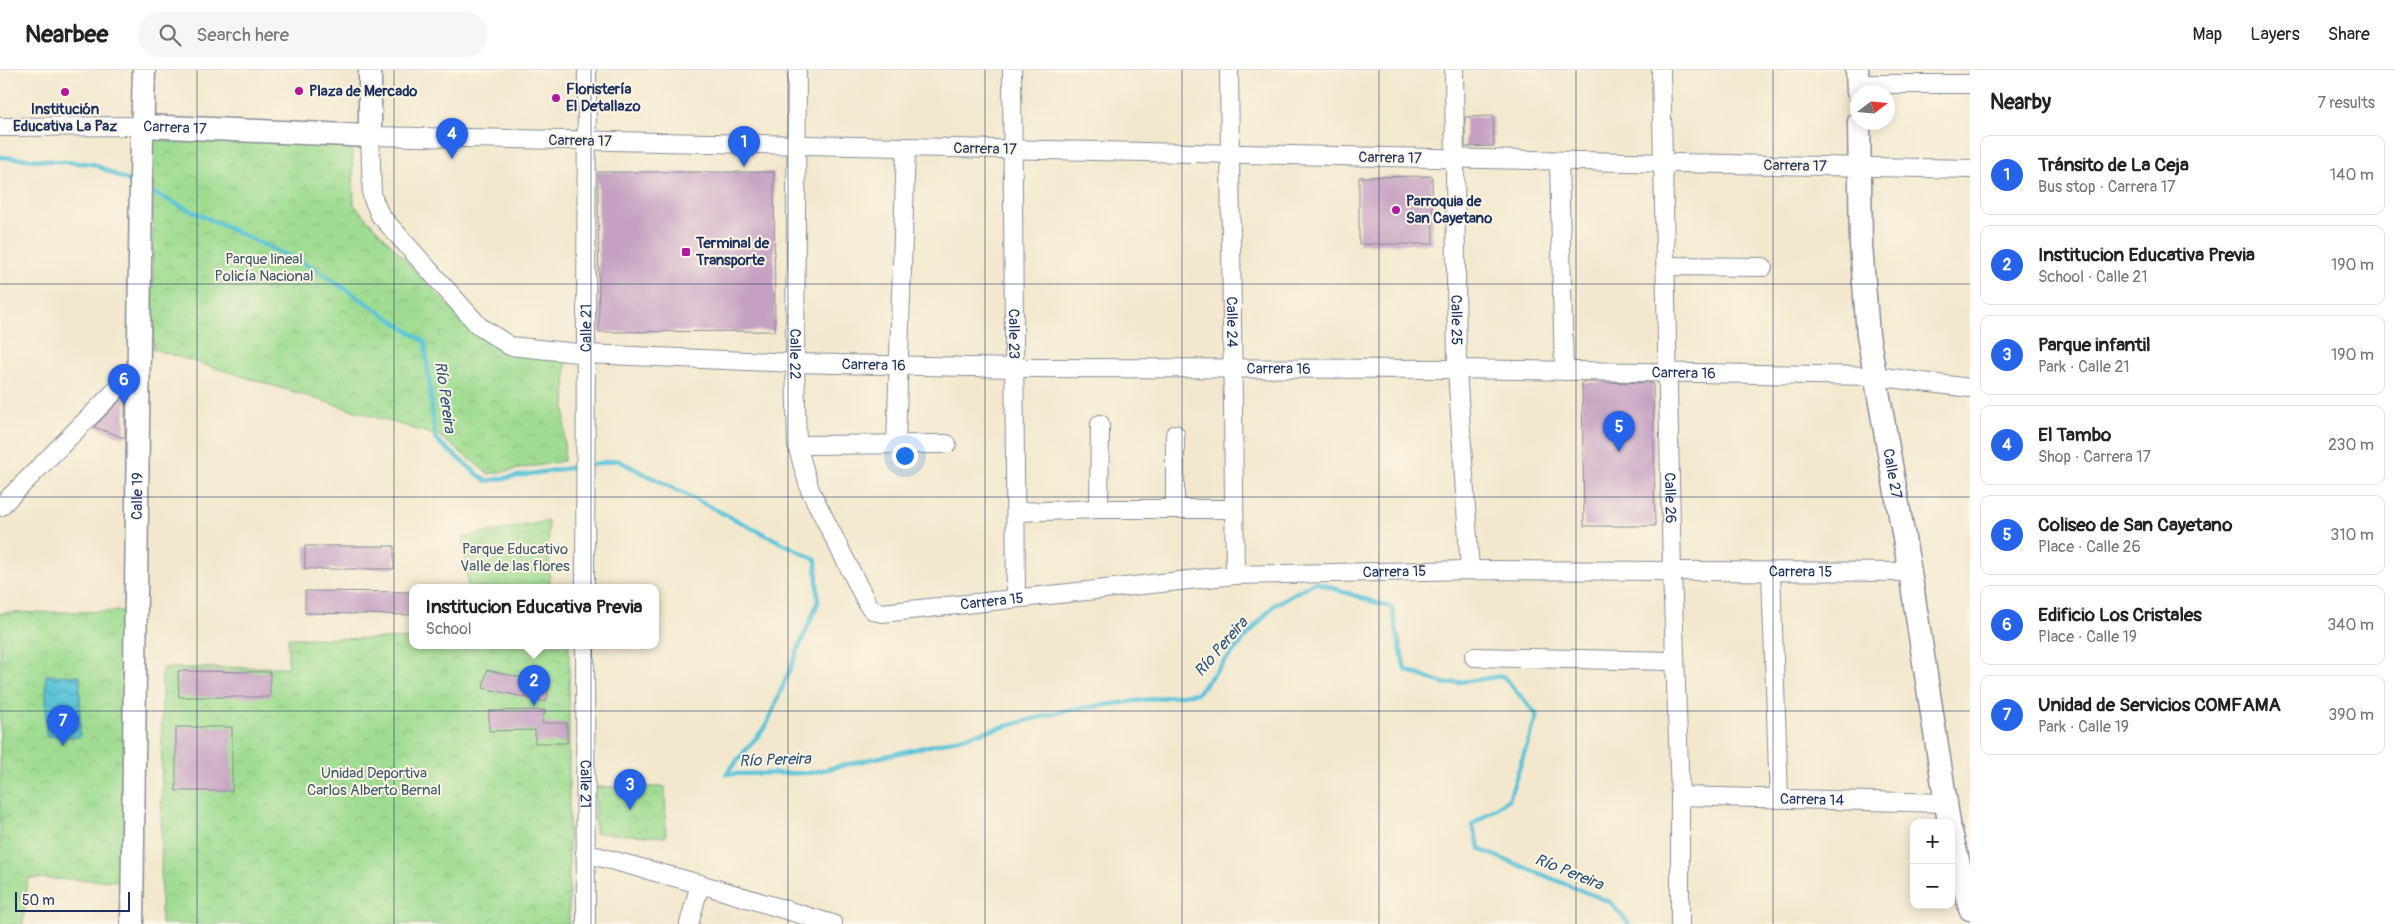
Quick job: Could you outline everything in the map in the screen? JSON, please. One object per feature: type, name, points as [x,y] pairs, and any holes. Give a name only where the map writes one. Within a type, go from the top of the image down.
[{"type":"main road","name":"Calle 19","points":[[132,924],[144,70]]},
{"type":"main road","points":[[370,70],[370,136]]},
{"type":"main road","name":"Carrera 17","points":[[144,126],[370,136]]},
{"type":"main road","name":"Calle 27","points":[[1859,130],[1862,253],[1868,335],[1910,572],[1947,813]]},
{"type":"main road","points":[[1955,848],[1969,904]]},
{"type":"street","name":"Calle 21","points":[[585,584],[588,70]]},
{"type":"street","name":"Calle 22","points":[[797,70],[795,363],[797,445],[810,490],[868,605],[874,611],[882,613]]},
{"type":"street","name":"Calle 23","points":[[1012,70],[1016,598]]},
{"type":"street","name":"Calle 24","points":[[1229,70],[1235,575]]},
{"type":"street","name":"Calle 25","points":[[1454,70],[1457,369],[1470,570]]},
{"type":"street","name":"Calle 26","points":[[1661,70],[1672,571],[1680,796],[1680,924]]},
{"type":"street","points":[[1858,82],[1970,84]]},
{"type":"street","name":"Carrera 17","points":[[0,127],[144,126]]},
{"type":"street","name":"Carrera 17","points":[[370,136],[1970,169]]},
{"type":"street","name":"Carrera 16","points":[[370,136],[372,196],[380,215],[479,326],[510,346],[587,354],[795,363],[1014,368],[1457,369],[1875,376],[1970,388]]},
{"type":"street","points":[[896,444],[906,148]]},
{"type":"street","points":[[1559,162],[1564,371]]},
{"type":"street","points":[[1666,266],[1763,267]]},
{"type":"street","points":[[0,507],[139,367]]},
{"type":"street","points":[[1099,509],[1100,424]]},
{"type":"street","points":[[1175,434],[1175,509]]},
{"type":"street","points":[[797,445],[947,444]]},
{"type":"street","points":[[1016,512],[1099,509],[1234,509]]},
{"type":"street","name":"Carrera 15","points":[[882,613],[1235,575],[1470,570],[1910,572]]},
{"type":"street","points":[[1771,572],[1779,799]]},
{"type":"street","name":"Calle 21","points":[[585,649],[586,924]]},
{"type":"street","points":[[1474,657],[1676,661]]},
{"type":"street","name":"Carrera 14","points":[[1680,796],[1779,799],[1947,813]]},
{"type":"street","points":[[585,853],[700,884],[828,923]]},
{"type":"street","points":[[689,924],[700,884]]},
{"type":"green space","name":"Parque lineal Policía Nacional","points":[[152,131],[352,141],[354,205],[467,326],[508,352],[566,359],[564,461],[489,474],[441,437],[153,349]]},
{"type":"green space","name":"Parque Educativo Valle de las flores","points":[[548,521],[550,584],[468,584],[463,537]]},
{"type":"green space","points":[[129,611],[123,881],[28,878],[23,924],[0,924],[0,613]]},
{"type":"green space","name":"Unidad Deportiva Carlos Alberto Bernal","points":[[288,638],[409,639],[409,649],[569,649],[569,924],[161,924],[162,668],[288,667]]},
{"type":"green space","points":[[595,787],[665,787],[666,837],[595,833]]},
{"type":"water","points":[[46,675],[80,676],[80,737],[46,736]]},
{"type":"building","points":[[1493,116],[1494,146],[1465,147],[1465,117]]},
{"type":"building","name":"Terminal de Transporte","points":[[598,172],[774,172],[775,331],[599,332]]},
{"type":"building","name":"Parroquia de San Cayetano","points":[[1432,176],[1433,244],[1359,244],[1359,177]]},
{"type":"building","points":[[1582,382],[1653,383],[1655,526],[1584,526]]},
{"type":"building","points":[[125,396],[125,438],[94,427]]},
{"type":"building","points":[[305,546],[394,546],[394,569],[305,569]]},
{"type":"building","points":[[305,591],[409,592],[409,615],[305,613]]},
{"type":"building","points":[[487,670],[550,684],[546,702],[483,688]]},
{"type":"building","points":[[178,671],[270,672],[270,697],[179,697]]},
{"type":"building","points":[[545,710],[542,723],[567,723],[567,743],[535,743],[535,730],[489,731],[489,711]]},
{"type":"building","points":[[176,727],[232,727],[232,791],[176,791]]},
{"type":"waterway","name":"Río Pereira","points":[[0,157],[93,164],[135,184]]},
{"type":"waterway","name":"Río Pereira","points":[[149,191],[314,268],[425,342],[435,439],[486,481],[582,466]]},
{"type":"waterway","name":"Río Pereira","points":[[590,465],[617,460],[816,560],[818,602],[766,726],[726,774],[810,773],[938,744],[1068,710],[1197,693],[1274,605],[1315,582],[1392,608],[1405,670],[1446,684],[1503,676],[1537,715],[1509,799],[1472,825],[1481,850],[1610,902],[1629,924]]},
{"type":"place","name":"Plaza de Mercado","points":[[299,91]]},
{"type":"place","name":"Institución Educativa La Paz","points":[[65,92]]},
{"type":"place","name":"Floristería El Detallazo","points":[[556,98]]},
{"type":"place","name":"El Tambo","points":[[452,159]]},
{"type":"place","name":"Tránsito de La Ceja","points":[[744,167]]},
{"type":"place","name":"Parroquia de San Cayetano","points":[[1396,210]]},
{"type":"place","name":"Terminal de Transporte","points":[[686,252]]},
{"type":"place","name":"Edificio Los Cristales","points":[[124,405]]},
{"type":"place","name":"Coliseo de San Cayetano","points":[[1619,452]]},
{"type":"place","name":"Institucion Educativa Previa","points":[[534,706]]},
{"type":"place","name":"Unidad de Servicios COMFAMA","points":[[63,746]]},
{"type":"place","name":"Parque infantil","points":[[630,810]]}]
